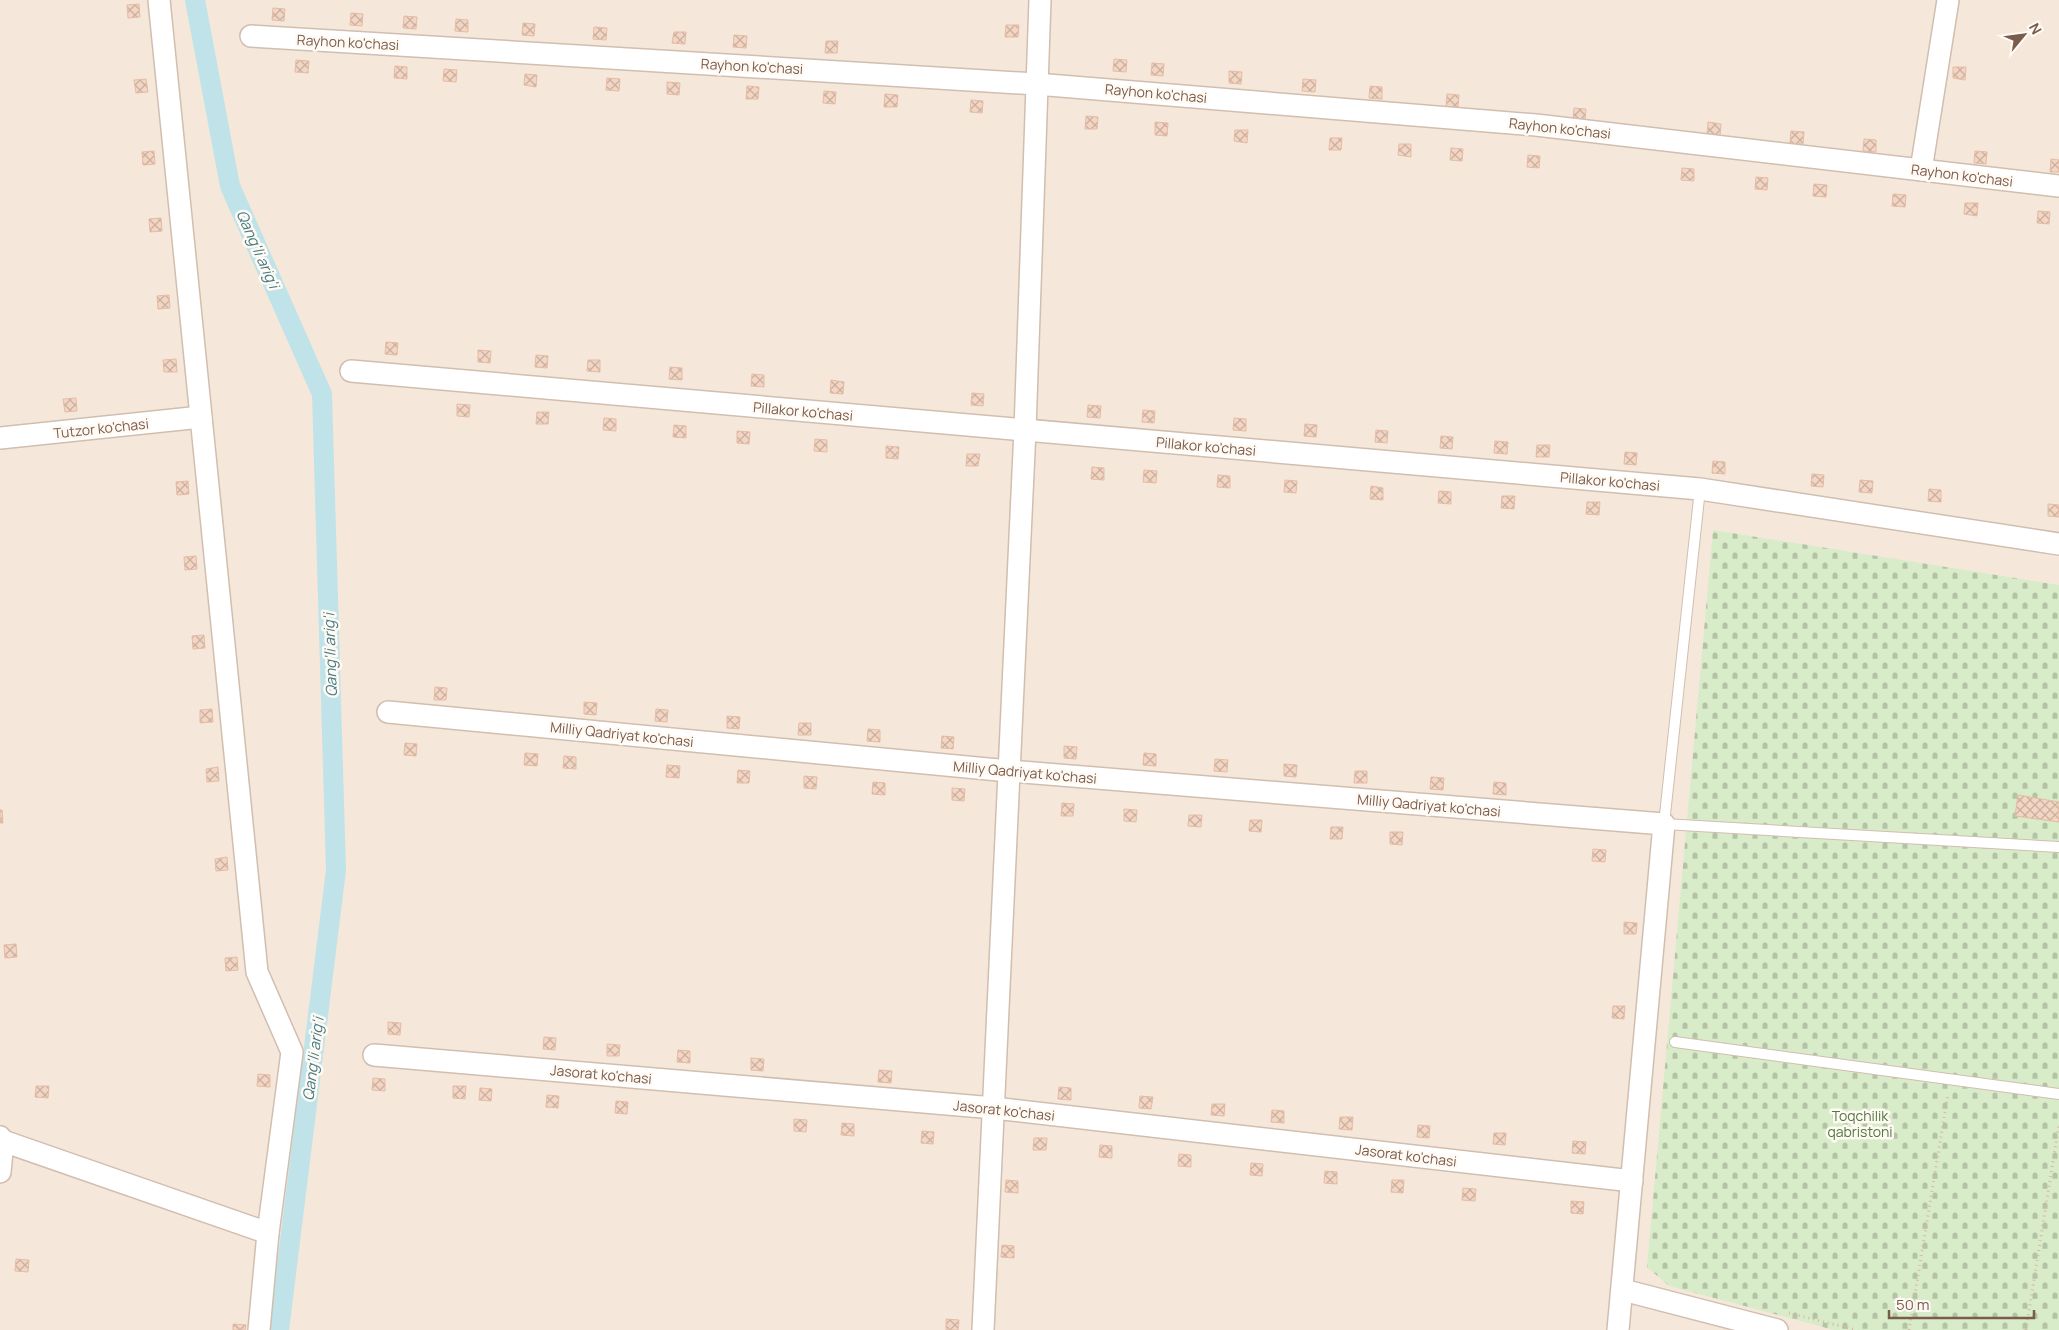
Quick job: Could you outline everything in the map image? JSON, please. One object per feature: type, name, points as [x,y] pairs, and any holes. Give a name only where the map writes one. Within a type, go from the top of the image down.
[{"type":"street","points":[[159,0],[257,972],[292,1052],[268,1233],[259,1330]]},
{"type":"street","points":[[983,1330],[1025,430],[1040,0]]},
{"type":"street","points":[[1921,170],[1948,0]]},
{"type":"street","name":"Rayhon ko'chasi","points":[[251,36],[1036,84],[1536,125],[2059,186]]},
{"type":"street","name":"Pillakor ko'chasi","points":[[351,371],[1700,488],[2059,544]]},
{"type":"street","name":"Tutzor ko'chasi","points":[[0,438],[201,417]]},
{"type":"street","name":"Milliy Qadriyat ko'chasi","points":[[388,712],[1009,772],[1664,824]]},
{"type":"street","points":[[1618,1330],[1664,824]]},
{"type":"street","name":"Jasorat ko'chasi","points":[[374,1055],[994,1108],[1632,1181]]},
{"type":"street","points":[[0,1172],[2,1139],[268,1233]]},
{"type":"street","points":[[1623,1290],[1777,1330]]},
{"type":"lane","points":[[1700,488],[1664,824],[2059,848]]},
{"type":"lane","points":[[1675,1042],[1950,1081],[2059,1094]]},
{"type":"path","points":[[1909,1330],[1950,1081]]},
{"type":"path","points":[[2026,1330],[2059,1124]]},
{"type":"shaded area","points":[[0,0],[2059,0],[2059,1330],[0,1330]]},
{"type":"green space","name":"Toqchilik qabristoni","points":[[1713,530],[2059,585],[2059,1330],[1834,1330],[1669,1286],[1647,1267]]},
{"type":"building","points":[[139,4],[140,17],[128,18],[127,5]]},
{"type":"building","points":[[273,8],[285,9],[284,21],[272,20]]},
{"type":"building","points":[[351,13],[363,14],[362,26],[350,25]]},
{"type":"building","points":[[404,16],[417,17],[416,29],[403,28]]},
{"type":"building","points":[[456,19],[468,20],[468,32],[455,31]]},
{"type":"building","points":[[523,23],[535,24],[534,36],[522,35]]},
{"type":"building","points":[[1006,25],[1019,25],[1018,37],[1005,37]]},
{"type":"building","points":[[594,27],[607,28],[606,40],[593,39]]},
{"type":"building","points":[[674,32],[686,32],[685,44],[672,43]]},
{"type":"building","points":[[734,35],[747,36],[746,48],[733,47]]},
{"type":"building","points":[[826,41],[838,41],[837,53],[825,53]]},
{"type":"building","points":[[1114,59],[1127,60],[1126,72],[1113,71]]},
{"type":"building","points":[[296,60],[309,61],[308,73],[295,72]]},
{"type":"building","points":[[1152,63],[1164,64],[1163,76],[1151,75]]},
{"type":"building","points":[[395,66],[407,67],[407,79],[394,78]]},
{"type":"building","points":[[1953,67],[1966,67],[1965,80],[1953,78]]},
{"type":"building","points":[[444,69],[457,70],[456,82],[443,81]]},
{"type":"building","points":[[1229,71],[1242,72],[1241,84],[1229,83]]},
{"type":"building","points":[[525,74],[537,75],[536,87],[524,85]]},
{"type":"building","points":[[607,78],[620,79],[619,91],[606,90]]},
{"type":"building","points":[[146,79],[148,92],[136,93],[134,80]]},
{"type":"building","points":[[1303,79],[1316,80],[1315,92],[1302,91]]},
{"type":"building","points":[[667,82],[680,83],[679,95],[667,94]]},
{"type":"building","points":[[747,86],[759,87],[758,99],[746,99]]},
{"type":"building","points":[[1370,86],[1382,87],[1382,99],[1369,98]]},
{"type":"building","points":[[824,91],[836,92],[835,104],[823,103]]},
{"type":"building","points":[[885,94],[898,95],[897,107],[884,107]]},
{"type":"building","points":[[1447,94],[1459,95],[1458,107],[1446,107]]},
{"type":"building","points":[[971,100],[983,101],[982,113],[970,112]]},
{"type":"building","points":[[1574,108],[1586,109],[1585,121],[1573,120]]},
{"type":"building","points":[[1086,116],[1098,117],[1097,129],[1085,129]]},
{"type":"building","points":[[1155,122],[1168,123],[1167,136],[1155,135]]},
{"type":"building","points":[[1708,122],[1721,124],[1720,136],[1707,135]]},
{"type":"building","points":[[1235,130],[1248,130],[1247,143],[1234,141]]},
{"type":"building","points":[[1791,131],[1804,132],[1803,144],[1790,143]]},
{"type":"building","points":[[1330,138],[1342,138],[1341,150],[1329,150]]},
{"type":"building","points":[[1864,139],[1876,140],[1876,152],[1863,151]]},
{"type":"building","points":[[1399,144],[1411,144],[1411,157],[1398,155]]},
{"type":"building","points":[[1451,148],[1463,149],[1462,161],[1450,160]]},
{"type":"building","points":[[154,151],[155,164],[143,165],[142,152]]},
{"type":"building","points":[[1975,151],[1987,152],[1986,164],[1974,163]]},
{"type":"building","points":[[1528,155],[1540,156],[1539,168],[1527,167]]},
{"type":"building","points":[[2051,159],[2059,160],[2059,172],[2050,172]]},
{"type":"building","points":[[1682,168],[1694,169],[1694,181],[1681,180]]},
{"type":"building","points":[[1756,177],[1768,178],[1767,190],[1755,189]]},
{"type":"building","points":[[1814,184],[1827,185],[1826,197],[1813,196]]},
{"type":"building","points":[[1893,194],[1906,195],[1905,207],[1892,206]]},
{"type":"building","points":[[1965,203],[1978,203],[1977,216],[1964,214]]},
{"type":"building","points":[[2038,211],[2050,212],[2049,224],[2037,223]]},
{"type":"building","points":[[161,218],[162,231],[150,232],[149,219]]},
{"type":"building","points":[[169,295],[170,308],[158,309],[157,296]]},
{"type":"building","points":[[386,342],[398,343],[397,355],[385,354]]},
{"type":"building","points":[[478,350],[491,351],[490,363],[478,362]]},
{"type":"building","points":[[536,355],[548,356],[547,368],[535,367]]},
{"type":"building","points":[[176,359],[177,372],[164,372],[163,360]]},
{"type":"building","points":[[588,360],[600,360],[600,372],[587,371]]},
{"type":"building","points":[[670,367],[682,368],[682,380],[669,379]]},
{"type":"building","points":[[752,374],[764,375],[764,387],[751,386]]},
{"type":"building","points":[[831,380],[844,382],[843,394],[830,393]]},
{"type":"building","points":[[972,393],[984,394],[983,406],[971,405]]},
{"type":"building","points":[[76,398],[77,411],[65,412],[63,399]]},
{"type":"building","points":[[457,404],[470,405],[469,417],[457,416]]},
{"type":"building","points":[[1088,405],[1101,406],[1100,418],[1087,417]]},
{"type":"building","points":[[1143,410],[1155,411],[1154,423],[1142,422]]},
{"type":"building","points":[[537,412],[549,412],[548,424],[536,424]]},
{"type":"building","points":[[604,418],[616,419],[616,431],[603,430]]},
{"type":"building","points":[[1234,418],[1246,419],[1246,431],[1233,430]]},
{"type":"building","points":[[1305,424],[1317,425],[1316,437],[1304,436]]},
{"type":"building","points":[[674,425],[686,426],[686,438],[673,437]]},
{"type":"building","points":[[1376,430],[1388,431],[1387,443],[1375,442]]},
{"type":"building","points":[[737,431],[750,432],[749,444],[737,443]]},
{"type":"building","points":[[1441,436],[1453,437],[1452,449],[1440,448]]},
{"type":"building","points":[[815,439],[827,440],[827,452],[814,451]]},
{"type":"building","points":[[1495,441],[1508,442],[1507,454],[1494,453]]},
{"type":"building","points":[[1537,445],[1550,445],[1549,457],[1536,457]]},
{"type":"building","points":[[886,446],[899,447],[898,459],[886,458]]},
{"type":"building","points":[[1625,452],[1637,453],[1636,465],[1624,464]]},
{"type":"building","points":[[967,454],[980,454],[978,466],[966,466]]},
{"type":"building","points":[[1713,461],[1725,462],[1725,474],[1712,473]]},
{"type":"building","points":[[1092,467],[1104,468],[1104,480],[1091,479]]},
{"type":"building","points":[[1144,470],[1157,471],[1156,483],[1143,482]]},
{"type":"building","points":[[1812,474],[1824,475],[1823,487],[1811,486]]},
{"type":"building","points":[[1218,475],[1230,476],[1230,488],[1217,487]]},
{"type":"building","points":[[1285,480],[1297,481],[1296,493],[1284,492]]},
{"type":"building","points":[[1860,480],[1873,481],[1872,493],[1859,492]]},
{"type":"building","points":[[188,481],[189,494],[177,495],[176,482]]},
{"type":"building","points":[[1371,486],[1383,488],[1383,500],[1370,499]]},
{"type":"building","points":[[1929,489],[1941,490],[1941,502],[1928,501]]},
{"type":"building","points":[[1439,491],[1451,492],[1451,504],[1438,503]]},
{"type":"building","points":[[1502,496],[1515,496],[1514,509],[1501,508]]},
{"type":"building","points":[[1587,502],[1600,502],[1599,515],[1586,514]]},
{"type":"building","points":[[2048,504],[2059,505],[2059,517],[2048,516]]},
{"type":"building","points":[[196,556],[197,569],[185,570],[184,557]]},
{"type":"building","points":[[204,635],[205,648],[193,649],[192,636]]},
{"type":"building","points":[[435,687],[447,688],[446,700],[434,700]]},
{"type":"building","points":[[584,702],[597,703],[596,715],[584,714]]},
{"type":"building","points":[[212,709],[213,722],[200,723],[200,710]]},
{"type":"building","points":[[656,709],[668,710],[667,722],[655,721]]},
{"type":"building","points":[[727,716],[740,717],[739,729],[727,728]]},
{"type":"building","points":[[799,723],[811,723],[811,735],[798,735]]},
{"type":"building","points":[[868,729],[880,730],[880,742],[867,741]]},
{"type":"building","points":[[942,736],[954,737],[953,749],[941,748]]},
{"type":"building","points":[[405,743],[417,744],[416,756],[404,755]]},
{"type":"building","points":[[1064,746],[1077,747],[1076,759],[1064,758]]},
{"type":"building","points":[[525,753],[538,754],[537,766],[524,765]]},
{"type":"building","points":[[1144,753],[1156,754],[1156,766],[1143,765]]},
{"type":"building","points":[[564,756],[576,757],[576,769],[563,768]]},
{"type":"building","points":[[1215,759],[1228,760],[1227,772],[1214,771]]},
{"type":"building","points":[[1284,764],[1297,765],[1296,777],[1284,776]]},
{"type":"building","points":[[667,765],[680,766],[679,778],[666,777]]},
{"type":"building","points":[[218,767],[219,781],[207,782],[206,769]]},
{"type":"building","points":[[738,770],[750,771],[749,783],[737,783]]},
{"type":"building","points":[[1355,771],[1367,771],[1367,783],[1354,783]]},
{"type":"building","points":[[804,776],[817,777],[816,789],[804,788]]},
{"type":"building","points":[[1431,777],[1444,778],[1443,790],[1430,789]]},
{"type":"building","points":[[873,782],[885,783],[885,795],[872,794]]},
{"type":"building","points":[[1494,782],[1506,783],[1506,795],[1493,794]]},
{"type":"building","points":[[952,788],[965,789],[964,801],[952,800]]},
{"type":"building","points":[[2018,795],[2059,802],[2059,822],[2015,816]]},
{"type":"building","points":[[1062,803],[1074,804],[1073,816],[1061,816]]},
{"type":"building","points":[[1124,809],[1137,810],[1136,822],[1124,821]]},
{"type":"building","points":[[0,810],[2,810],[3,823],[0,823]]},
{"type":"building","points":[[1189,815],[1202,815],[1201,827],[1188,826]]},
{"type":"building","points":[[1250,820],[1262,820],[1261,832],[1249,831]]},
{"type":"building","points":[[1331,827],[1343,827],[1342,839],[1330,839]]},
{"type":"building","points":[[1390,832],[1403,832],[1402,845],[1390,844]]},
{"type":"building","points":[[1593,849],[1606,850],[1605,862],[1592,861]]},
{"type":"building","points":[[227,857],[228,870],[216,871],[215,859]]},
{"type":"building","points":[[1624,922],[1637,923],[1636,934],[1624,934]]},
{"type":"building","points":[[16,944],[17,957],[5,958],[4,945]]},
{"type":"building","points":[[237,957],[238,970],[226,971],[225,958]]},
{"type":"building","points":[[1613,1006],[1625,1006],[1624,1019],[1612,1018]]},
{"type":"building","points":[[388,1022],[401,1023],[400,1035],[388,1034]]},
{"type":"building","points":[[544,1037],[556,1038],[555,1050],[543,1049]]},
{"type":"building","points":[[607,1044],[620,1045],[619,1056],[607,1056]]},
{"type":"building","points":[[678,1050],[690,1051],[690,1063],[677,1062]]},
{"type":"building","points":[[751,1058],[764,1059],[763,1071],[751,1070]]},
{"type":"building","points":[[879,1070],[892,1071],[891,1083],[878,1082]]},
{"type":"building","points":[[258,1074],[270,1075],[270,1087],[257,1086]]},
{"type":"building","points":[[373,1078],[385,1079],[385,1091],[372,1090]]},
{"type":"building","points":[[36,1086],[49,1086],[48,1098],[35,1097]]},
{"type":"building","points":[[453,1086],[466,1086],[465,1099],[453,1098]]},
{"type":"building","points":[[1059,1087],[1071,1088],[1071,1100],[1058,1099]]},
{"type":"building","points":[[480,1088],[492,1089],[491,1101],[479,1100]]},
{"type":"building","points":[[547,1095],[559,1096],[558,1108],[546,1107]]},
{"type":"building","points":[[1140,1096],[1153,1097],[1151,1109],[1139,1108]]},
{"type":"building","points":[[616,1101],[628,1102],[627,1114],[615,1113]]},
{"type":"building","points":[[1212,1104],[1225,1104],[1224,1116],[1211,1115]]},
{"type":"building","points":[[1272,1110],[1284,1111],[1284,1123],[1271,1122]]},
{"type":"building","points":[[1340,1117],[1353,1117],[1352,1130],[1339,1129]]},
{"type":"building","points":[[794,1119],[807,1120],[806,1132],[794,1131]]},
{"type":"building","points":[[842,1123],[854,1124],[854,1136],[841,1135]]},
{"type":"building","points":[[1418,1125],[1430,1126],[1429,1138],[1417,1137]]},
{"type":"building","points":[[922,1131],[934,1132],[933,1144],[921,1143]]},
{"type":"building","points":[[1494,1133],[1506,1133],[1505,1145],[1493,1144]]},
{"type":"building","points":[[1034,1138],[1047,1138],[1046,1150],[1033,1150]]},
{"type":"building","points":[[1573,1141],[1586,1142],[1585,1154],[1572,1153]]},
{"type":"building","points":[[1100,1145],[1112,1146],[1112,1158],[1099,1157]]},
{"type":"building","points":[[1179,1154],[1191,1155],[1191,1167],[1178,1166]]},
{"type":"building","points":[[1251,1163],[1263,1164],[1262,1176],[1250,1175]]},
{"type":"building","points":[[1325,1171],[1337,1172],[1337,1184],[1324,1183]]},
{"type":"building","points":[[1006,1180],[1018,1181],[1018,1193],[1005,1192]]},
{"type":"building","points":[[1392,1180],[1404,1180],[1403,1193],[1391,1192]]},
{"type":"building","points":[[1463,1188],[1476,1189],[1475,1201],[1462,1200]]},
{"type":"building","points":[[1571,1201],[1584,1202],[1583,1214],[1571,1213]]},
{"type":"building","points":[[1002,1245],[1014,1246],[1014,1258],[1001,1257]]},
{"type":"building","points":[[16,1259],[29,1260],[28,1272],[15,1271]]},
{"type":"building","points":[[946,1319],[959,1320],[958,1330],[946,1330]]},
{"type":"building","points":[[233,1324],[246,1325],[245,1330],[233,1330]]},
{"type":"waterway","name":"Qang'li arig'i","points":[[195,0],[230,186],[322,394],[336,870],[279,1330]]}]
